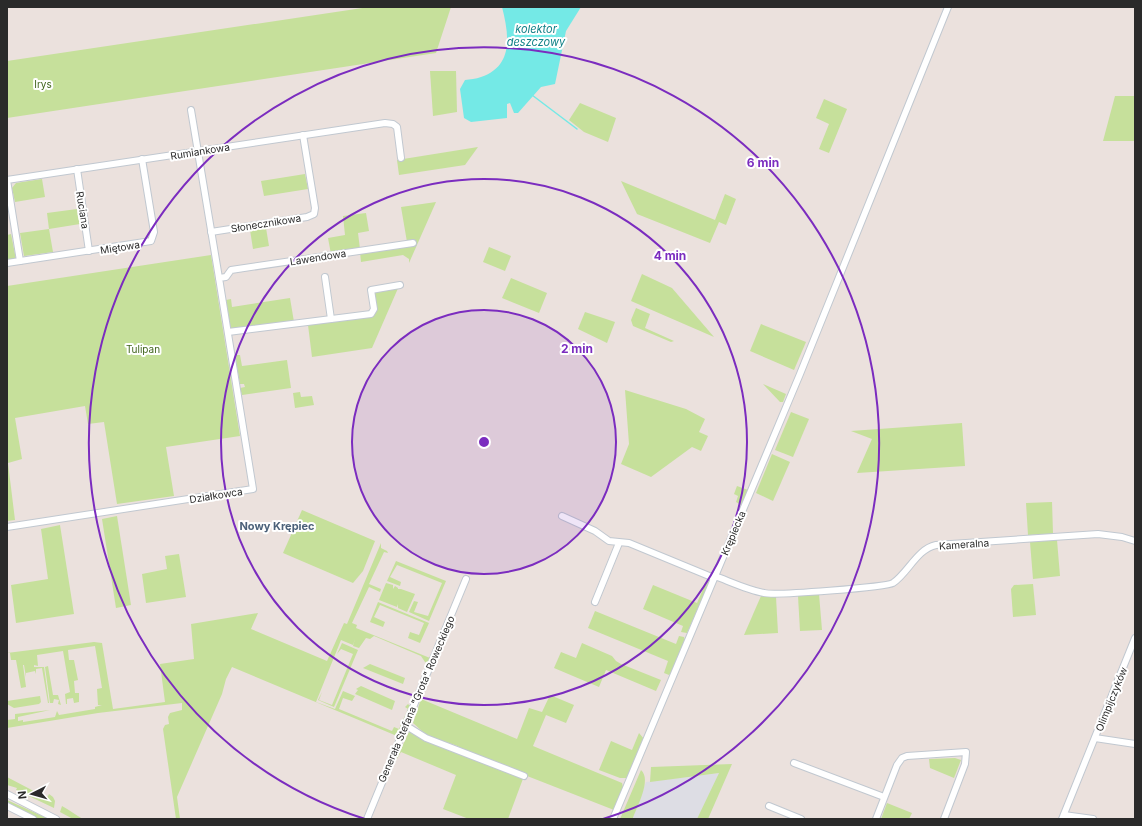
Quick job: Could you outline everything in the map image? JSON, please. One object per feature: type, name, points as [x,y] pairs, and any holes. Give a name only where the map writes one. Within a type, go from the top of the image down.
[{"type":"street","name":"Krępiecka","points":[[613,819],[852,246],[948,7]]},
{"type":"street","points":[[191,110],[211,232]]},
{"type":"street","name":"Rumiankowa","points":[[7,180],[303,135],[393,124],[397,127],[401,158]]},
{"type":"street","name":"Słonecznikowa","points":[[211,232],[312,215],[315,208],[303,135]]},
{"type":"street","name":"Miętowa","points":[[7,263],[145,243],[153,239],[154,232],[142,160]]},
{"type":"street","name":"Ruciana","points":[[77,169],[89,251]]},
{"type":"street","points":[[7,180],[20,261]]},
{"type":"street","name":"Działkowca","points":[[7,527],[253,489],[211,232]]},
{"type":"street","name":"Lawendowa","points":[[219,278],[226,277],[231,270],[413,243]]},
{"type":"street","points":[[325,277],[331,319]]},
{"type":"street","points":[[228,332],[371,314],[374,309],[371,290],[400,285]]},
{"type":"street","name":"Kameralna","points":[[562,516],[595,531],[609,541],[629,543],[715,577],[756,591],[773,594],[870,588],[892,584],[927,548],[936,545],[1098,534],[1122,537],[1135,541]]},
{"type":"street","points":[[595,602],[619,543]]},
{"type":"street","name":"Generała Stefana \"Grota\" Roweckiego","points":[[367,819],[466,579]]},
{"type":"street","name":"Olimpijczyków","points":[[1063,817],[1135,639]]},
{"type":"street","points":[[405,725],[426,738],[524,776]]},
{"type":"street","name":"Olimpijczyków","points":[[1095,738],[1135,744]]},
{"type":"street","points":[[876,819],[897,765],[904,756],[966,752],[965,764],[944,819]]},
{"type":"street","points":[[794,762],[884,797]]},
{"type":"street","points":[[7,794],[56,819]]},
{"type":"street","points":[[7,806],[33,819]]},
{"type":"street","points":[[769,806],[801,819]]},
{"type":"street","points":[[1063,817],[1093,819]]},
{"type":"shaded area","points":[[720,773],[697,819],[633,818],[646,782]]},
{"type":"green space","name":"Irys","points":[[369,7],[451,7],[436,53],[7,118],[7,61]]},
{"type":"green space","points":[[430,71],[456,71],[457,112],[433,116]]},
{"type":"green space","points":[[1115,96],[1135,96],[1135,141],[1103,141]]},
{"type":"green space","points":[[824,99],[847,109],[829,153],[819,149],[829,124],[816,118]]},
{"type":"green space","points":[[580,103],[616,118],[608,142],[584,132],[569,120]]},
{"type":"green space","points":[[478,147],[465,165],[399,175],[397,160]]},
{"type":"green space","points":[[305,174],[308,189],[264,196],[261,181]]},
{"type":"green space","points":[[42,179],[45,197],[15,202],[12,188],[16,183]]},
{"type":"green space","points":[[621,181],[715,220],[725,194],[736,199],[726,225],[719,222],[710,243],[637,214]]},
{"type":"green space","points":[[436,202],[409,263],[409,259],[403,255],[361,262],[360,252],[407,242],[401,207]]},
{"type":"green space","points":[[77,209],[80,224],[49,229],[47,213]]},
{"type":"green space","points":[[366,213],[369,231],[358,233],[360,249],[331,254],[328,238],[345,235],[343,216]]},
{"type":"green space","points":[[266,228],[269,246],[253,249],[250,230]]},
{"type":"green space","points":[[49,229],[53,252],[24,256],[20,233]]},
{"type":"green space","points":[[11,234],[16,259],[7,260],[7,235]]},
{"type":"green space","points":[[489,247],[511,256],[505,271],[483,262]]},
{"type":"green space","name":"Tulipan","points":[[211,255],[240,436],[166,447],[174,496],[117,504],[104,422],[88,424],[85,406],[15,418],[22,459],[8,463],[15,520],[7,521],[7,286]]},
{"type":"green space","points":[[642,274],[672,288],[714,337],[631,301]]},
{"type":"green space","points":[[511,278],[547,293],[539,313],[502,298]]},
{"type":"green space","points":[[399,286],[372,348],[312,357],[308,325],[373,315],[374,295],[376,292]]},
{"type":"green space","points":[[290,298],[294,322],[231,330],[226,300],[231,299],[232,307]]},
{"type":"green space","points":[[636,308],[650,314],[645,328],[674,341],[671,342],[633,326],[631,320]]},
{"type":"green space","points":[[585,312],[615,322],[607,343],[578,329]]},
{"type":"green space","points":[[761,324],[806,342],[794,370],[750,351]]},
{"type":"green space","points":[[235,355],[240,355],[242,366],[287,360],[291,388],[242,395],[240,388],[245,387],[244,384],[240,384]]},
{"type":"green space","points":[[763,384],[786,394],[783,402],[780,402]]},
{"type":"green space","points":[[625,390],[686,409],[705,419],[699,432],[708,436],[701,451],[692,447],[651,477],[621,464],[629,444]]},
{"type":"green space","points":[[300,392],[301,397],[312,396],[314,405],[295,408],[293,393]]},
{"type":"green space","points":[[791,412],[809,419],[793,457],[775,450]]},
{"type":"green space","points":[[962,423],[965,466],[857,473],[872,439],[851,431]]},
{"type":"green space","points":[[772,454],[790,462],[773,501],[756,493]]},
{"type":"green space","points":[[737,486],[748,490],[741,505],[736,502],[738,496],[734,494]]},
{"type":"green space","points":[[1052,502],[1053,534],[1028,535],[1026,503]]},
{"type":"green space","points":[[302,510],[375,541],[363,571],[353,583],[283,553]]},
{"type":"green space","points":[[117,516],[131,605],[116,608],[102,519]]},
{"type":"green space","points":[[60,525],[74,614],[16,623],[11,585],[48,579],[41,529]]},
{"type":"green space","points":[[1057,540],[1060,576],[1033,579],[1030,542]]},
{"type":"green space","points":[[381,543],[381,548],[388,553],[384,552],[369,584],[381,589],[380,592],[369,587],[352,623],[357,625],[356,628],[430,658],[428,663],[425,662],[421,656],[374,636],[370,639],[366,638],[359,648],[353,646],[355,639],[353,645],[341,640],[316,702],[335,709],[343,691],[355,696],[352,701],[343,698],[339,709],[392,731],[394,727],[399,729],[408,709],[405,707],[408,704],[410,706],[397,736],[232,667],[226,679],[222,694],[177,797],[180,819],[176,819],[163,729],[165,725],[169,724],[168,717],[170,713],[182,710],[182,703],[98,713],[7,728],[7,720],[15,719],[15,714],[50,710],[18,717],[18,721],[23,720],[23,722],[55,717],[57,711],[59,715],[95,709],[95,707],[102,705],[98,705],[97,689],[102,688],[95,646],[68,650],[69,660],[74,660],[78,680],[74,681],[75,693],[79,693],[79,702],[74,703],[73,698],[67,699],[67,704],[65,694],[70,692],[63,651],[37,655],[38,666],[34,665],[34,667],[44,667],[49,703],[42,668],[36,669],[36,674],[35,671],[26,673],[26,677],[23,665],[26,687],[21,688],[16,660],[11,660],[10,653],[7,653],[94,642],[102,643],[113,709],[165,702],[160,664],[194,659],[191,624],[258,613],[251,629],[327,661],[344,623],[347,624]]},
{"type":"green space","points":[[179,554],[186,597],[146,603],[142,574],[167,569],[165,556]]},
{"type":"green space","points":[[396,561],[446,581],[429,621],[409,612],[414,601],[418,602],[414,612],[428,616],[442,583],[397,565],[390,577],[401,582],[400,586],[387,581]]},
{"type":"green space","points":[[708,578],[709,583],[687,633],[681,632],[683,626],[643,609],[653,585],[697,603]]},
{"type":"green space","points":[[386,583],[393,585],[393,589],[395,586],[398,589],[415,594],[407,612],[398,608],[398,604],[397,607],[379,600]]},
{"type":"green space","points":[[1033,584],[1036,615],[1013,617],[1011,589],[1014,585]]},
{"type":"green space","points":[[819,594],[822,630],[800,631],[798,596]]},
{"type":"green space","points":[[761,596],[776,597],[778,633],[744,635]]},
{"type":"green space","points":[[378,602],[429,623],[420,643],[408,638],[410,632],[419,635],[424,623],[380,605],[374,617],[385,622],[383,627],[370,622]]},
{"type":"green space","points":[[595,611],[676,644],[679,636],[684,637],[685,640],[672,673],[669,675],[664,673],[668,661],[588,628]]},
{"type":"green space","points":[[342,643],[358,650],[334,707],[318,700],[322,692],[319,700],[332,705],[353,654],[341,649],[337,654]]},
{"type":"green space","points":[[582,643],[612,656],[621,664],[661,680],[656,691],[606,670],[599,687],[554,668],[561,652],[576,658]]},
{"type":"green space","points":[[370,664],[405,678],[403,684],[363,668]]},
{"type":"green space","points":[[48,666],[53,695],[58,695],[61,705],[58,704],[59,700],[54,699],[53,703],[50,703],[45,667]]},
{"type":"green space","points":[[361,686],[395,701],[392,710],[355,694],[358,690],[356,689]]},
{"type":"green space","points":[[550,695],[574,705],[566,723],[546,715],[533,746],[622,783],[623,787],[614,810],[466,752],[456,745],[433,739],[413,723],[421,699],[517,739],[529,708],[542,712]]},
{"type":"green space","points":[[40,696],[41,702],[39,704],[14,708],[7,704],[7,701]]},
{"type":"green space","points":[[409,732],[524,776],[508,819],[469,819],[443,809],[456,775],[401,752],[395,762]]},
{"type":"green space","points":[[639,733],[644,739],[627,778],[620,778],[599,770],[611,741],[632,750]]},
{"type":"green space","points":[[955,758],[961,760],[954,778],[930,768],[929,759]]},
{"type":"green space","points":[[732,764],[708,819],[697,819],[719,773],[650,782],[651,767]]},
{"type":"green space","points":[[641,770],[644,774],[645,780],[643,793],[633,818],[634,819],[620,819]]},
{"type":"green space","points":[[7,777],[47,798],[49,794],[55,801],[54,808],[16,790],[17,788],[7,785]]},
{"type":"green space","points":[[7,800],[49,819],[39,819],[7,802]]},
{"type":"green space","points":[[887,803],[912,813],[909,819],[881,819]]},
{"type":"green space","points":[[62,806],[83,819],[73,819],[60,812]]},
{"type":"water","name":"kolektor deszczowy","points":[[502,7],[581,7],[566,31],[555,84],[541,87],[518,113],[514,113],[510,103],[507,104],[507,118],[471,122],[464,118],[460,89],[465,80],[479,78],[492,72],[504,57],[507,38]]},
{"type":"waterway","points":[[532,95],[577,129]]},
{"type":"district","name":"Nowy Krępiec","points":[[277,526]]}]
